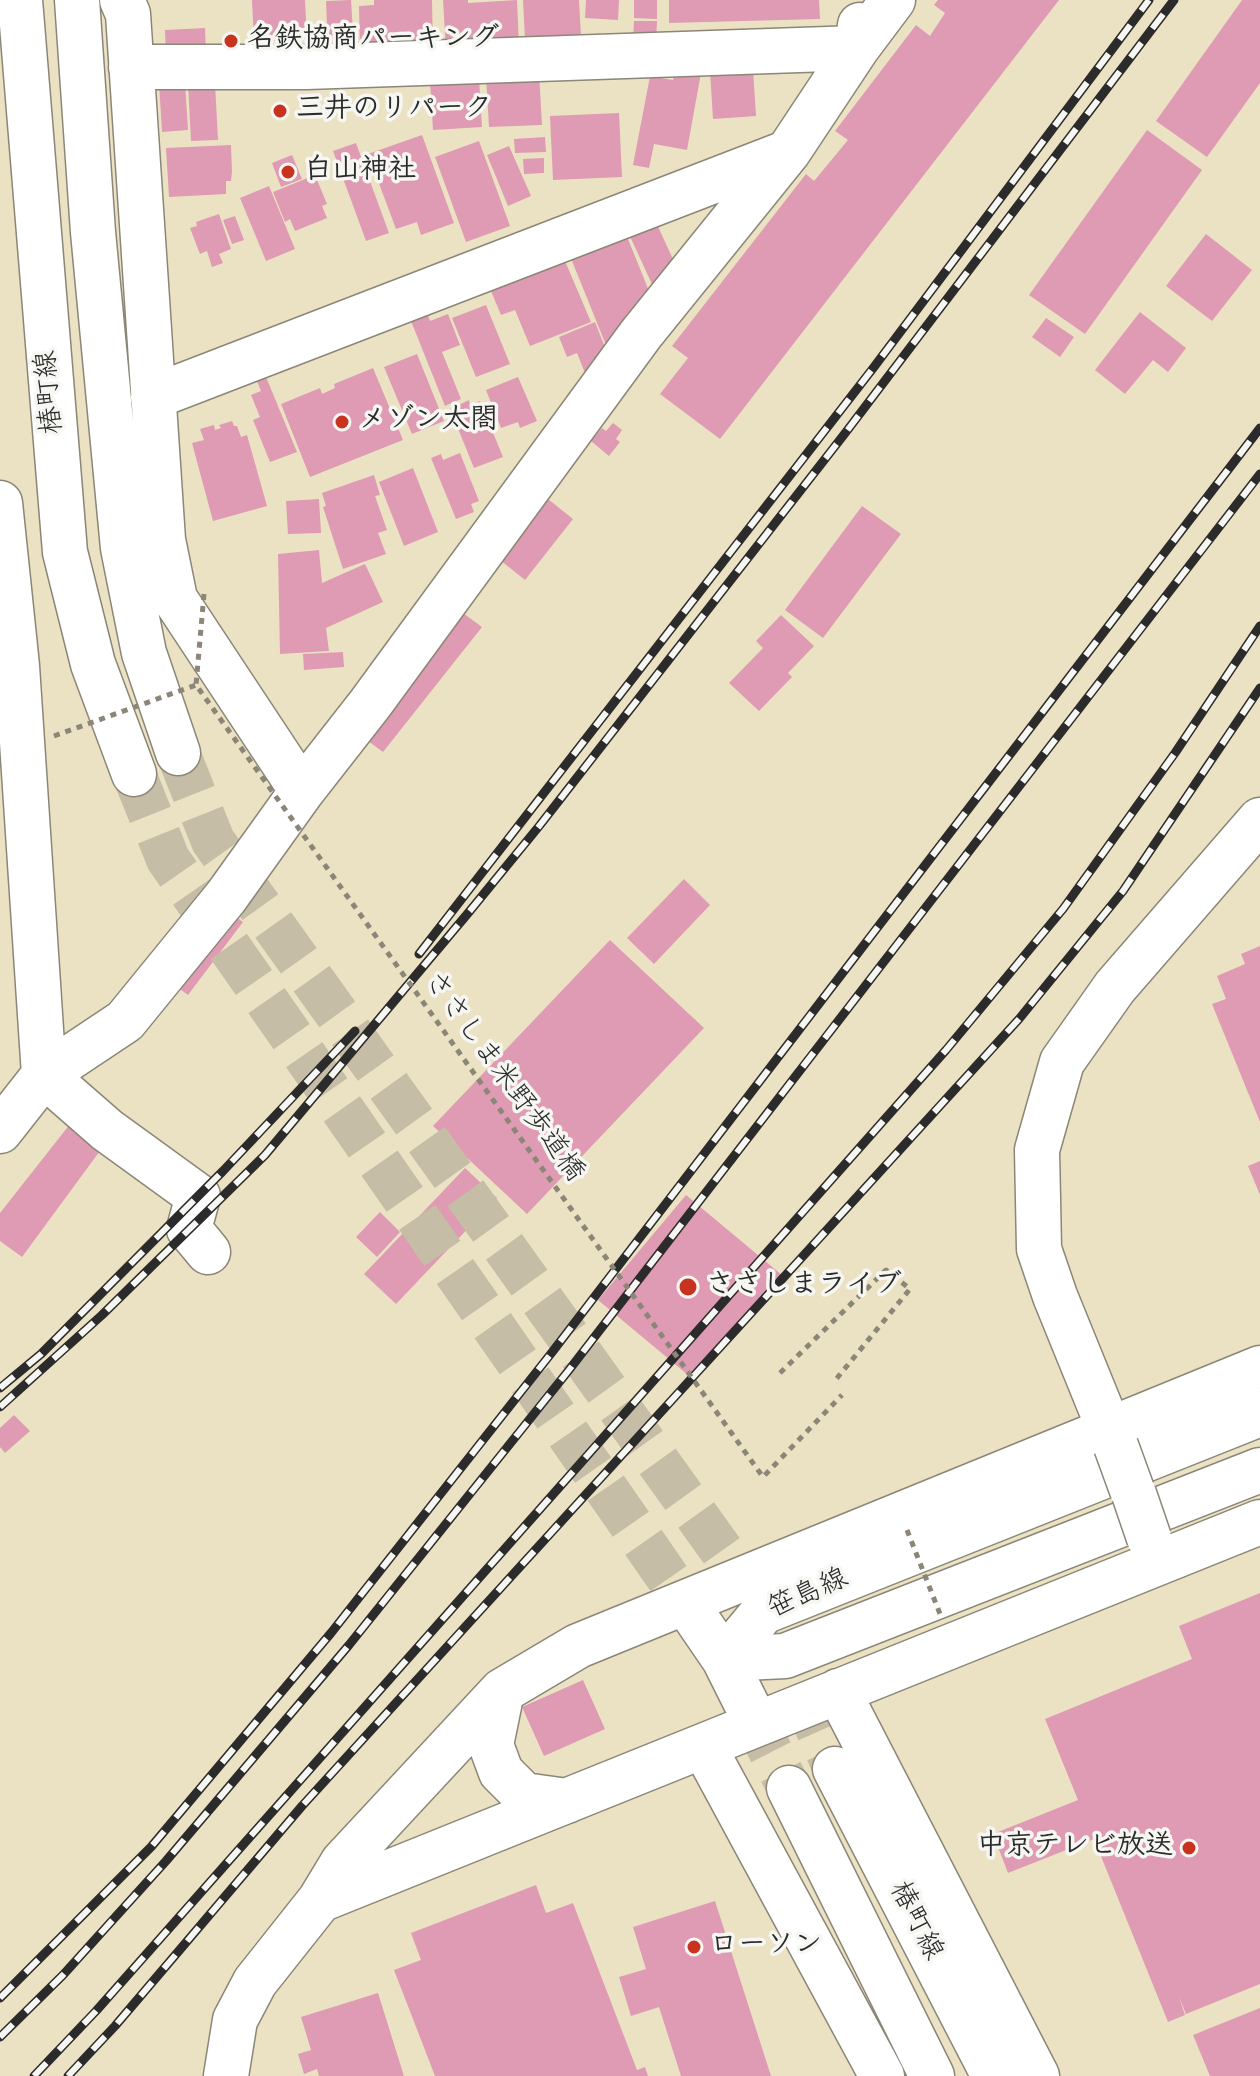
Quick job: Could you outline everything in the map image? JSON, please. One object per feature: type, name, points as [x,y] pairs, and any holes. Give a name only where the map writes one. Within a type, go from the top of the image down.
[{"type":"street","name":"椿町線","points":[[20,0],[65,552],[93,664],[134,774]]},
{"type":"street","name":"椿町線","points":[[77,0],[95,263],[123,548],[144,653],[178,753]]},
{"type":"street","points":[[122,0],[128,14],[163,540],[175,599],[302,791]]},
{"type":"street","points":[[857,48],[863,0]]},
{"type":"street","points":[[0,1131],[44,1075],[125,1021],[226,897],[641,334],[788,152],[893,0]]},
{"type":"street","points":[[131,67],[322,67],[857,48]]},
{"type":"street","points":[[153,397],[788,152]]},
{"type":"street","points":[[0,503],[14,835],[44,1075],[107,1130],[198,1196],[189,1229],[208,1252]]},
{"type":"street","points":[[1154,1550],[1039,1249],[1037,1150],[1062,1062],[1115,987],[1260,820]]},
{"type":"street","points":[[226,2076],[235,2020],[255,1982],[320,1900],[343,1862],[502,1691],[578,1646],[1113,1437],[1260,1368]]},
{"type":"street","name":"笹島線","points":[[1260,1414],[757,1603],[724,1659],[808,1680],[1260,1470]]},
{"type":"street","points":[[320,1900],[704,1747],[808,1680],[1154,1550],[1260,1522]]},
{"type":"street","points":[[757,1603],[808,1680],[1037,2076]]},
{"type":"street","points":[[696,1618],[724,1659],[751,1713]]},
{"type":"street","points":[[502,1691],[491,1745],[501,1772],[524,1795],[567,1801]]},
{"type":"street","points":[[704,1747],[882,2076]]},
{"type":"street","name":"椿町線","points":[[835,1769],[994,2076]]},
{"type":"street","name":"椿町線","points":[[789,1788],[932,2076]]},
{"type":"path","points":[[54,736],[196,685],[204,594]]},
{"type":"path","name":"ささしま米野歩道橋","points":[[196,685],[763,1477],[842,1395]]},
{"type":"path","points":[[780,1373],[886,1270],[910,1289],[833,1383]]},
{"type":"path","points":[[907,1530],[942,1619]]},
{"type":"building","points":[[252,0],[305,0],[307,39],[254,42]]},
{"type":"building","points":[[351,0],[354,48],[328,50],[326,1]]},
{"type":"building","points":[[374,0],[432,0],[433,50],[360,53],[359,6],[374,5]]},
{"type":"building","points":[[443,0],[468,0],[468,3],[517,0],[519,46],[446,50]]},
{"type":"building","points":[[523,0],[579,0],[581,36],[525,39]]},
{"type":"building","points":[[586,0],[619,0],[618,20],[585,18]]},
{"type":"building","points":[[634,0],[657,0],[657,19],[634,18]]},
{"type":"building","points":[[669,0],[819,0],[820,19],[669,23]]},
{"type":"building","points":[[938,0],[1059,0],[720,439],[660,394],[688,358],[672,346],[806,174],[814,181],[848,140],[835,131],[916,25],[930,36],[945,13],[934,5]]},
{"type":"building","points":[[1242,0],[1260,0],[1260,83],[1207,157],[1156,121]]},
{"type":"building","points":[[634,21],[657,21],[656,42],[633,41]]},
{"type":"building","points":[[205,28],[206,55],[166,58],[165,30]]},
{"type":"building","points":[[675,68],[701,73],[687,150],[654,144],[649,168],[633,165],[650,76],[673,80]]},
{"type":"building","points":[[753,69],[756,116],[713,119],[710,71]]},
{"type":"building","points":[[539,72],[542,125],[489,127],[486,76]]},
{"type":"building","points":[[479,78],[482,127],[433,130],[430,81]]},
{"type":"building","points":[[185,82],[188,130],[162,132],[159,83]]},
{"type":"building","points":[[215,83],[218,140],[191,141],[188,84]]},
{"type":"building","points":[[619,113],[622,177],[553,180],[550,116]]},
{"type":"building","points":[[1147,130],[1202,170],[1085,334],[1029,295]]},
{"type":"building","points":[[422,135],[454,223],[421,235],[417,222],[396,229],[368,154]]},
{"type":"building","points":[[545,137],[546,152],[515,153],[514,139]]},
{"type":"building","points":[[479,141],[510,226],[466,242],[435,157]]},
{"type":"building","points":[[356,143],[389,233],[366,241],[333,151]]},
{"type":"building","points":[[231,145],[232,172],[231,181],[226,181],[226,194],[169,197],[166,148]]},
{"type":"building","points":[[509,146],[531,196],[508,206],[487,155]]},
{"type":"building","points":[[292,155],[302,179],[281,187],[272,163]]},
{"type":"building","points":[[544,158],[544,173],[524,174],[523,159]]},
{"type":"building","points":[[315,175],[327,204],[322,206],[327,218],[295,231],[290,219],[285,222],[273,192]]},
{"type":"building","points":[[269,186],[295,249],[266,261],[240,198]]},
{"type":"building","points":[[219,214],[231,249],[219,254],[223,263],[212,267],[207,251],[200,254],[190,228],[197,226],[196,222]]},
{"type":"building","points":[[235,216],[244,240],[232,244],[223,220]]},
{"type":"building","points":[[655,220],[677,268],[656,293],[628,232]]},
{"type":"building","points":[[626,234],[651,296],[608,350],[570,256]]},
{"type":"building","points":[[1206,234],[1252,270],[1212,321],[1166,286]]},
{"type":"building","points":[[565,261],[591,322],[530,346],[515,310],[501,315],[491,291]]},
{"type":"building","points":[[486,305],[510,364],[476,377],[452,318]]},
{"type":"building","points":[[426,310],[430,321],[448,314],[460,345],[442,352],[461,399],[445,406],[409,316]]},
{"type":"building","points":[[1140,312],[1186,348],[1168,372],[1153,360],[1125,394],[1095,370]]},
{"type":"building","points":[[1046,318],[1074,337],[1060,357],[1032,337]]},
{"type":"building","points":[[595,322],[608,355],[587,378],[577,353],[567,357],[559,337]]},
{"type":"building","points":[[417,354],[444,421],[412,434],[384,367]]},
{"type":"building","name":"メゾン太閤","points":[[373,368],[403,440],[310,477],[281,404],[320,388],[322,394],[335,388],[334,384]]},
{"type":"building","points":[[266,377],[297,452],[270,462],[253,420],[260,417],[251,395],[261,391],[257,381]]},
{"type":"building","points":[[518,377],[537,421],[520,428],[518,422],[501,428],[486,390]]},
{"type":"building","points":[[469,400],[470,405],[480,401],[503,457],[474,468],[450,409]]},
{"type":"building","points":[[232,421],[241,437],[247,435],[267,506],[213,521],[192,443],[204,440],[200,429],[214,425],[215,430],[221,428],[219,425]]},
{"type":"building","points":[[613,423],[622,430],[616,439],[620,442],[609,456],[591,441],[602,428],[606,431]]},
{"type":"building","points":[[460,453],[479,501],[471,504],[474,512],[456,519],[431,458],[441,454],[443,460]]},
{"type":"building","points":[[413,468],[438,532],[404,546],[379,482]]},
{"type":"building","points":[[374,475],[380,495],[375,496],[387,530],[378,533],[386,554],[343,569],[323,507],[326,506],[322,493]]},
{"type":"building","points":[[319,499],[321,533],[288,534],[286,501]]},
{"type":"building","points":[[548,499],[573,519],[525,580],[500,560]]},
{"type":"building","points":[[862,506],[901,534],[823,638],[785,610]]},
{"type":"building","points":[[319,550],[322,583],[365,564],[383,602],[326,628],[329,651],[280,654],[278,554]]},
{"type":"building","points":[[463,613],[482,627],[383,752],[364,738]]},
{"type":"building","points":[[781,615],[814,646],[788,673],[792,677],[759,711],[729,683],[763,648],[756,641]]},
{"type":"building","points":[[343,652],[344,667],[304,670],[303,654]]},
{"type":"building","points":[[684,879],[710,905],[654,964],[627,938]]},
{"type":"building","points":[[232,914],[243,922],[188,995],[176,986]]},
{"type":"building","points":[[610,940],[704,1028],[527,1214],[433,1126]]},
{"type":"building","points":[[1260,946],[1260,1122],[1212,1004],[1226,999],[1217,976],[1245,964],[1241,954]]},
{"type":"building","points":[[74,1119],[105,1144],[22,1257],[0,1241],[0,1213]]},
{"type":"building","points":[[1260,1161],[1260,1195],[1248,1166]]},
{"type":"building","points":[[465,1168],[497,1198],[396,1304],[364,1274]]},
{"type":"building","points":[[686,1195],[783,1276],[694,1380],[598,1300]]},
{"type":"building","points":[[380,1212],[400,1232],[377,1257],[356,1237]]},
{"type":"building","points":[[14,1415],[30,1431],[5,1453],[0,1447],[0,1428]]},
{"type":"building","name":"中京テレビ放送","points":[[1260,1593],[1260,1984],[1186,2014],[1179,1997],[1185,2015],[1168,2022],[1094,1839],[1008,1873],[993,1834],[1078,1800],[1045,1719],[1192,1659],[1179,1626]]},
{"type":"building","points":[[583,1680],[605,1729],[544,1756],[522,1707]]},
{"type":"building","points":[[536,1885],[546,1913],[573,1903],[637,2070],[645,2067],[648,2076],[435,2076],[394,1970],[421,1960],[411,1933]]},
{"type":"building","points":[[715,1901],[771,2076],[681,2076],[659,2007],[631,2016],[619,1977],[646,1969],[633,1927]]},
{"type":"building","points":[[378,1993],[404,2076],[319,2076],[317,2069],[304,2074],[298,2054],[311,2050],[301,2017]]},
{"type":"building","points":[[1260,2008],[1260,2076],[1210,2076],[1193,2035]]},
{"type":"tunnel","points":[[178,753],[213,841],[752,1593]]},
{"type":"tunnel","points":[[134,774],[168,859],[696,1618]]},
{"type":"tunnel","points":[[801,1691],[835,1769]]},
{"type":"tunnel","points":[[751,1713],[789,1788]]},
{"type":"railway","points":[[419,954],[874,367],[1149,0]]},
{"type":"railway","points":[[0,1407],[102,1315],[265,1155],[469,912],[846,432],[1174,0]]},
{"type":"railway","points":[[0,1998],[151,1847],[331,1633],[553,1351],[1260,428]]},
{"type":"railway","points":[[0,2037],[63,1975],[166,1861],[349,1645],[569,1370],[1260,474]]},
{"type":"railway","points":[[34,2076],[96,2011],[946,1050],[1063,909],[1175,753],[1260,626]]},
{"type":"railway","points":[[68,2076],[115,2026],[302,1806],[1019,1019],[1123,891],[1260,688]]},
{"type":"railway","points":[[0,1388],[41,1354],[223,1171],[355,1031]]},
{"type":"place","name":"名鉄協商パーキング","points":[[231,41]]},
{"type":"place","name":"三井のリパーク","points":[[280,111]]},
{"type":"place","name":"白山神社","points":[[288,172]]},
{"type":"place","name":"メゾン太閤","points":[[342,422]]},
{"type":"place","name":"ささしまライブ","points":[[688,1287]]},
{"type":"place","name":"中京テレビ放送","points":[[1189,1848]]},
{"type":"place","name":"ローソン","points":[[694,1947]]}]
